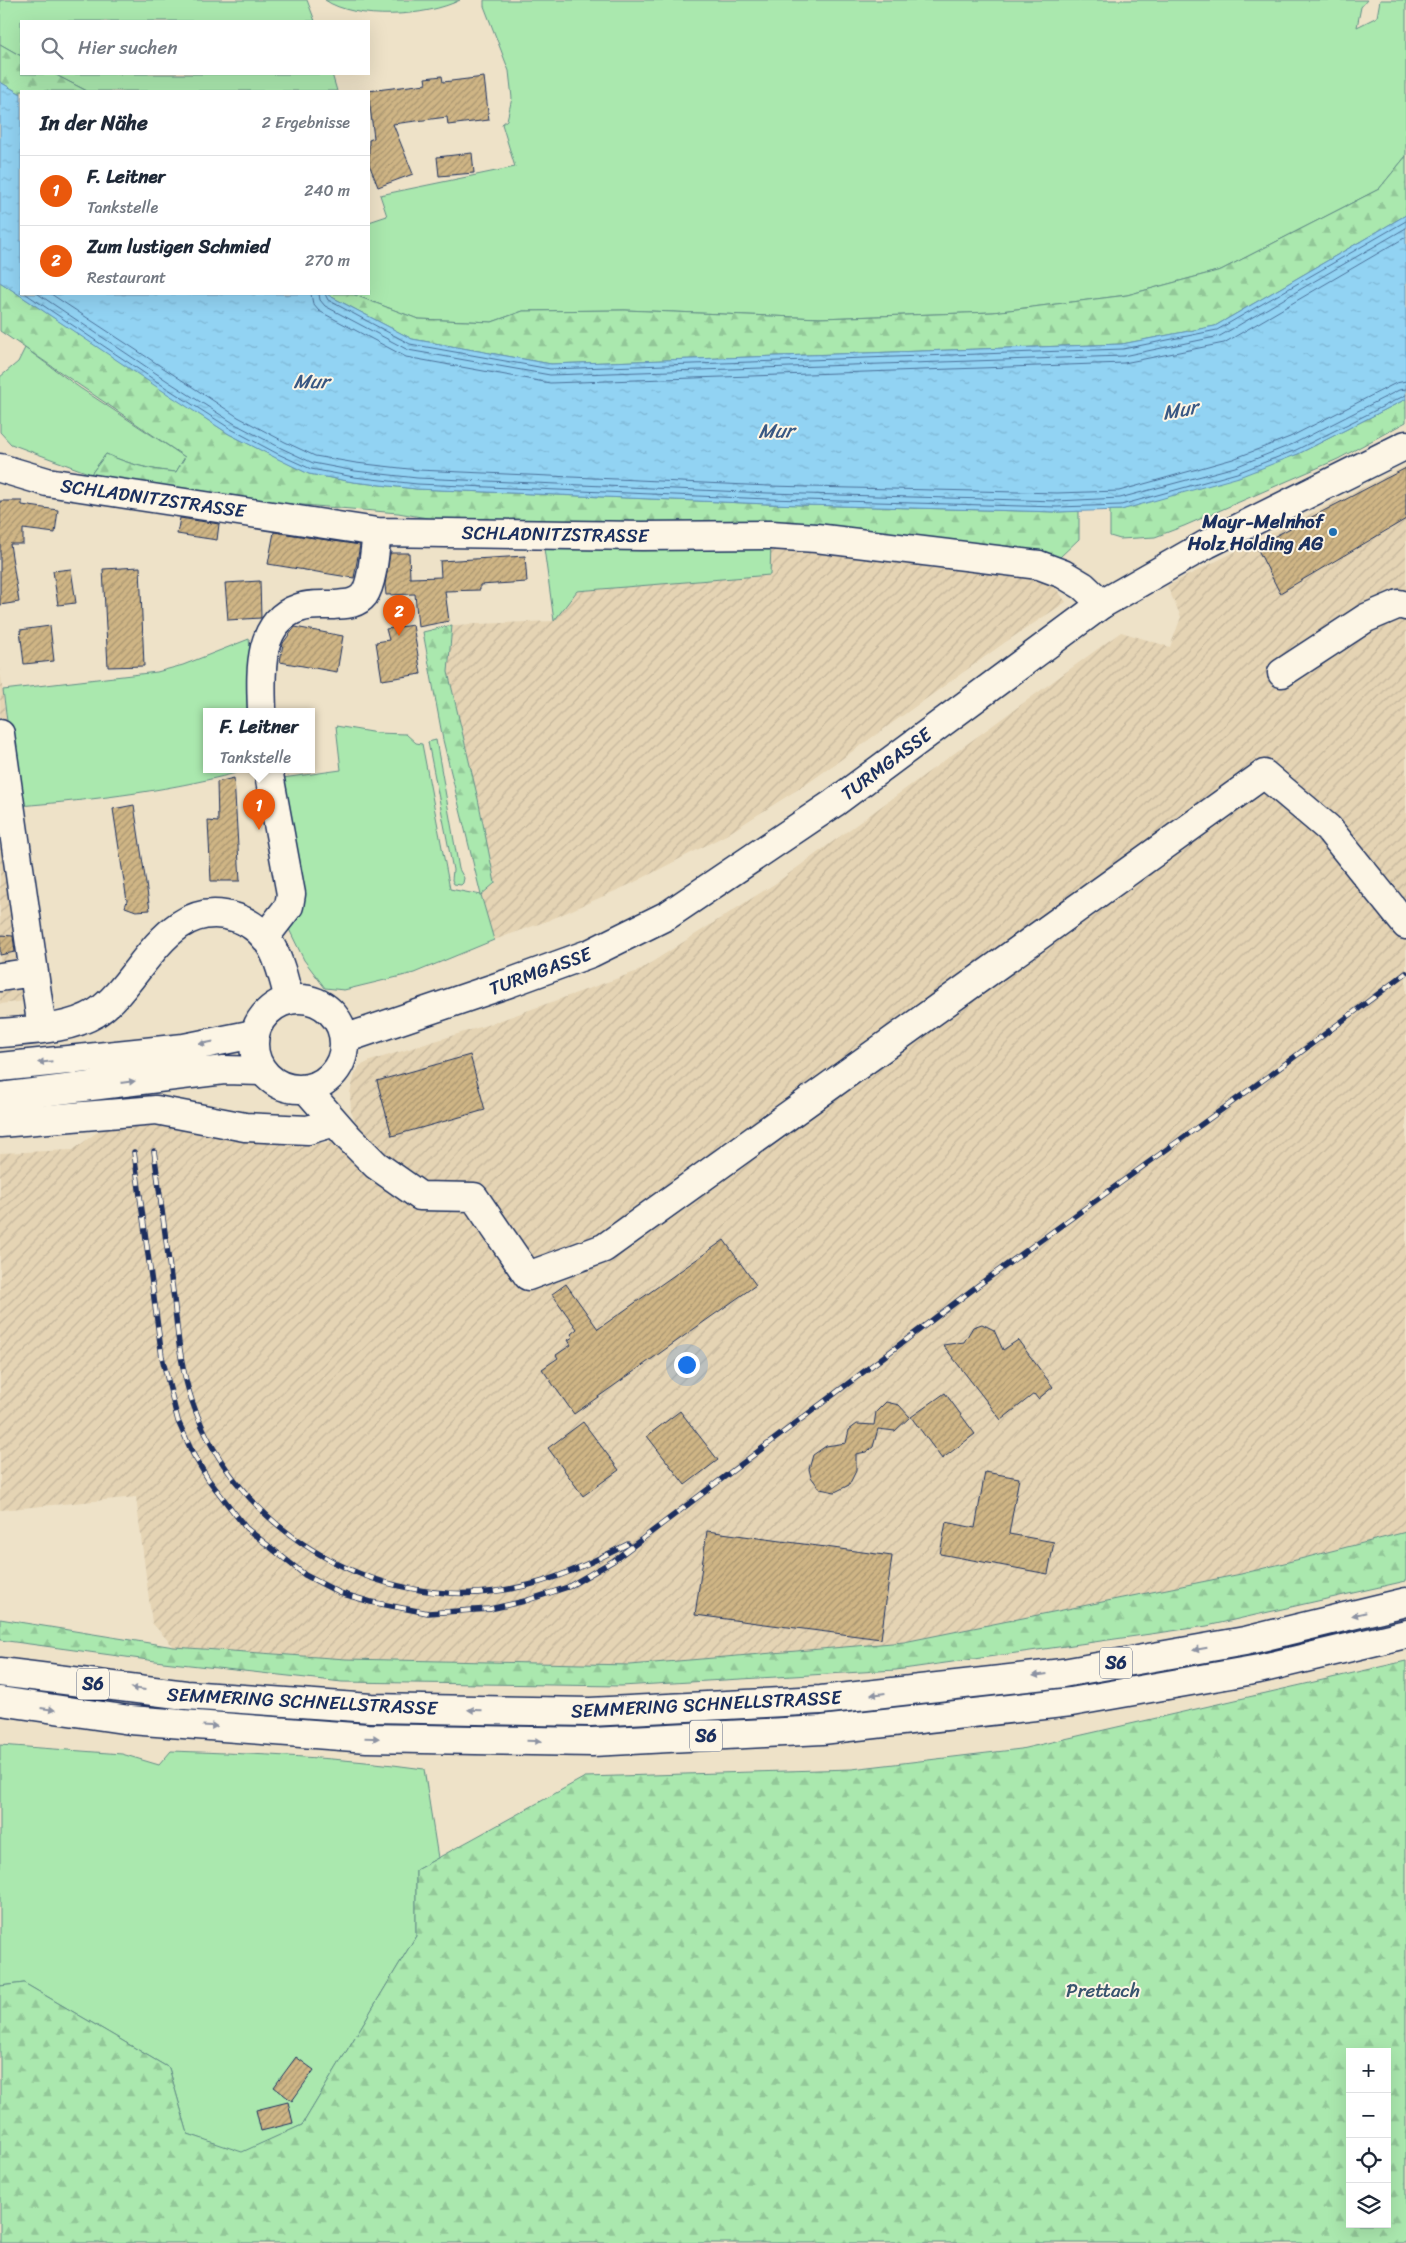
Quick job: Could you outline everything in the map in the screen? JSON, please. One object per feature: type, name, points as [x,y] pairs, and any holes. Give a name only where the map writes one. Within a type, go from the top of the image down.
[{"type":"main road","name":"TURMGASSE","points":[[344,1039],[582,956],[668,914],[834,803],[1102,604],[1207,544],[1406,444]]},
{"type":"main road","name":"SCHLADNITZSTRASSE","points":[[0,468],[47,482],[377,532],[642,536],[770,535],[816,538],[1039,565],[1063,574],[1083,586],[1102,604]]},
{"type":"main road","points":[[262,708],[262,673],[266,644],[272,630],[284,617],[299,608],[346,604],[354,602],[364,595],[367,590],[377,532]]},
{"type":"main road","points":[[1282,673],[1366,618],[1399,604],[1406,606]]},
{"type":"main road","points":[[0,734],[42,1028]]},
{"type":"main road","points":[[265,937],[289,906],[291,894],[269,773]]},
{"type":"main road","points":[[306,1089],[376,1165],[420,1196],[474,1197],[528,1276],[604,1248],[1264,774],[1328,828],[1406,925]]},
{"type":"main road","points":[[0,1033],[66,1025],[95,1013],[117,993],[158,943],[191,919],[206,915],[230,916],[255,927],[265,937],[280,961],[289,1000]]},
{"type":"main road","points":[[0,977],[34,972]]},
{"type":"main road","points":[[289,1000],[308,1000],[327,1009],[339,1023],[344,1039],[342,1055],[336,1070],[323,1082],[306,1089],[289,1088],[273,1082],[262,1071],[254,1053],[254,1034],[261,1019],[275,1006],[289,1000]]},
{"type":"main road","points":[[0,1067],[184,1048],[254,1034]]},
{"type":"main road","points":[[0,1097],[224,1070],[262,1071]]},
{"type":"main road","points":[[0,1123],[156,1110],[245,1127],[342,1130]]},
{"type":"main road","name":"SEMMERING SCHNELLSTRASSE","points":[[0,1672],[186,1695],[371,1708],[590,1712],[821,1700],[1063,1673],[1245,1641],[1406,1602]]},
{"type":"main road","name":"SEMMERING SCHNELLSTRASSE","points":[[0,1702],[130,1720],[367,1738],[592,1742],[822,1730],[1071,1702],[1258,1669],[1406,1634]]},
{"type":"shaded area","points":[[1406,466],[1406,1532],[1241,1574],[904,1643],[630,1665],[346,1659],[174,1647],[152,1623],[136,1497],[0,1510],[0,1153],[73,1150],[104,1127],[143,1125],[328,1143],[349,1138],[360,1131],[351,1112],[350,1093],[355,1074],[360,1066],[370,1061],[490,1024],[638,971],[776,883],[1121,632],[1170,647],[1181,617],[1167,586]]},
{"type":"shaded area","points":[[771,542],[1032,576],[1052,583],[1066,602],[1007,641],[811,781],[726,835],[631,884],[547,921],[494,940],[481,895],[495,883],[478,799],[448,672],[452,625],[554,621],[577,591],[769,575]]},
{"type":"shaded area","points":[[0,668],[5,713],[49,998],[0,1004]]},
{"type":"green space","points":[[0,0],[307,0],[315,20],[20,20],[20,55],[0,44]]},
{"type":"green space","points":[[325,0],[460,0],[446,6],[411,13],[372,14],[338,7]]},
{"type":"green space","points":[[484,0],[1367,0],[1361,7],[1357,27],[1377,17],[1380,0],[1406,0],[1406,156],[1379,189],[1221,270],[1127,295],[993,312],[820,318],[625,310],[523,311],[492,322],[418,319],[355,295],[370,295],[370,222],[387,216],[380,195],[515,167],[502,124],[507,120],[512,98],[509,71],[484,6]]},
{"type":"green space","points":[[0,44],[20,55],[20,75],[56,75],[85,90],[20,90],[20,93],[0,82]]},
{"type":"green space","points":[[56,75],[332,75],[337,90],[85,90]]},
{"type":"green space","points":[[1406,156],[1406,215],[1215,326],[1122,344],[551,364],[412,339],[328,295],[355,295],[418,319],[492,322],[523,311],[625,310],[820,318],[993,312],[1127,295],[1221,270],[1379,189]]},
{"type":"green space","points":[[0,282],[229,434],[309,474],[353,482],[416,489],[768,504],[1079,511],[1079,539],[1060,557],[1007,551],[451,522],[398,513],[256,501],[91,474],[106,454],[140,466],[176,472],[185,457],[0,331]]},
{"type":"green space","points":[[25,348],[80,388],[185,457],[176,472],[140,466],[106,454],[91,474],[11,444],[0,432],[0,377],[18,362]]},
{"type":"green space","points":[[1406,399],[1406,422],[1338,459],[1155,537],[1120,539],[1110,536],[1110,510],[1121,510],[1298,454]]},
{"type":"green space","points":[[543,541],[771,542],[770,575],[577,591],[554,621]]},
{"type":"green space","points":[[452,625],[448,672],[478,799],[495,883],[481,895],[443,740],[423,632]]},
{"type":"green space","points":[[249,639],[257,708],[203,708],[203,773],[234,773],[194,783],[135,793],[77,801],[18,806],[3,690],[157,672],[183,665]]},
{"type":"green space","points":[[336,726],[377,733],[406,734],[416,743],[422,744],[450,889],[481,895],[494,940],[414,973],[344,990],[325,988],[304,960],[287,925],[275,779],[341,770]]},
{"type":"green space","points":[[436,740],[459,869],[464,878],[461,885],[454,884],[452,880],[453,870],[428,742]]},
{"type":"green space","points":[[1406,1532],[1406,1581],[1207,1626],[896,1670],[621,1686],[342,1682],[163,1662],[0,1640],[0,1619],[174,1647],[346,1659],[630,1665],[904,1642],[1241,1574]]},
{"type":"green space","name":"Prettach","points":[[1406,1661],[1406,2243],[0,2243],[0,1986],[24,1983],[169,2068],[188,2134],[242,2152],[302,2125],[416,1936],[416,1870],[585,1777],[852,1769],[1021,1749]]},
{"type":"green space","points":[[0,1745],[122,1754],[159,1765],[171,1751],[329,1759],[424,1769],[438,1858],[416,1870],[416,1936],[302,2125],[242,2153],[188,2134],[169,2068],[24,1983],[0,1986]]},
{"type":"water","name":"Mur","points":[[0,82],[20,93],[20,295],[328,295],[412,339],[551,364],[1122,344],[1215,326],[1406,215],[1406,399],[1298,454],[1239,477],[1121,510],[1057,512],[768,504],[416,489],[353,482],[309,474],[276,458],[229,434],[0,282]]},
{"type":"building","points":[[442,76],[443,82],[484,77],[489,120],[448,125],[447,117],[393,124],[413,174],[378,187],[370,167],[370,140],[374,138],[370,91],[426,84],[425,78]]},
{"type":"building","points":[[472,153],[474,173],[439,176],[437,157]]},
{"type":"building","name":"Mayr-Melnhof Holz Holding AG","points":[[1406,468],[1406,519],[1280,593],[1256,546]]},
{"type":"building","points":[[0,501],[22,501],[22,505],[58,510],[55,533],[23,529],[23,544],[10,544],[19,602],[0,605]]},
{"type":"building","points":[[180,518],[219,524],[217,540],[177,534]]},
{"type":"building","points":[[274,532],[360,545],[354,578],[268,564]]},
{"type":"building","points":[[390,553],[409,553],[410,578],[441,577],[440,561],[525,556],[527,582],[480,585],[480,590],[445,591],[449,621],[418,627],[415,594],[386,595],[385,584]]},
{"type":"building","points":[[140,567],[144,666],[108,667],[103,569]]},
{"type":"building","points":[[71,569],[76,603],[58,605],[53,571]]},
{"type":"building","points":[[260,581],[261,618],[228,620],[225,583]]},
{"type":"building","points":[[413,625],[421,674],[382,680],[376,642],[389,640],[386,629]]},
{"type":"building","points":[[50,626],[54,661],[24,664],[20,630]]},
{"type":"building","points":[[295,627],[343,636],[337,672],[280,662],[283,643]]},
{"type":"building","points":[[234,778],[240,881],[211,881],[208,821],[218,822],[217,782]]},
{"type":"building","points":[[134,805],[150,910],[136,911],[125,907],[127,901],[113,809]]},
{"type":"building","points":[[0,935],[13,936],[15,952],[0,955]]},
{"type":"building","points":[[470,1055],[485,1110],[392,1136],[377,1081]]},
{"type":"building","points":[[724,1240],[756,1285],[574,1414],[542,1369],[558,1358],[556,1355],[571,1345],[568,1340],[573,1337],[571,1334],[577,1329],[552,1294],[566,1284],[598,1329]]},
{"type":"building","points":[[982,1324],[994,1330],[1003,1350],[1018,1340],[1053,1387],[1038,1399],[1034,1394],[1001,1420],[943,1345],[964,1342],[973,1327]]},
{"type":"building","points":[[945,1393],[975,1434],[942,1459],[911,1417]]},
{"type":"building","points":[[886,1402],[899,1405],[910,1417],[895,1431],[878,1429],[873,1447],[866,1452],[856,1454],[856,1471],[849,1485],[835,1492],[820,1489],[811,1477],[809,1469],[813,1455],[826,1446],[846,1443],[849,1430],[857,1424],[874,1425],[876,1412]]},
{"type":"building","points":[[680,1411],[718,1460],[685,1485],[647,1436]]},
{"type":"building","points":[[583,1422],[619,1470],[583,1496],[548,1448]]},
{"type":"building","points":[[985,1472],[1019,1478],[1009,1534],[1054,1542],[1048,1574],[940,1554],[946,1522],[975,1528]]},
{"type":"building","points":[[707,1531],[892,1556],[881,1639],[695,1615]]},
{"type":"building","points":[[296,2057],[314,2070],[292,2101],[274,2087]]},
{"type":"building","points":[[288,2102],[293,2123],[261,2131],[256,2110]]},
{"type":"railway","points":[[134,1152],[162,1357],[178,1421],[193,1454],[208,1479],[246,1528],[305,1575],[340,1593],[371,1602],[428,1613],[490,1609],[525,1601],[568,1587],[613,1561],[980,1284],[1285,1064],[1406,973]]},
{"type":"railway","points":[[154,1151],[179,1344],[188,1388],[208,1437],[236,1482],[272,1520],[314,1551],[360,1574],[410,1588],[462,1593],[530,1585],[559,1576],[628,1544]]},
{"type":"place","name":"Mayr-Melnhof Holz Holding AG","points":[[1333,532]]},
{"type":"place","name":"Zum lustigen Schmied","points":[[399,636]]},
{"type":"place","name":"F. Leitner","points":[[259,830]]}]
